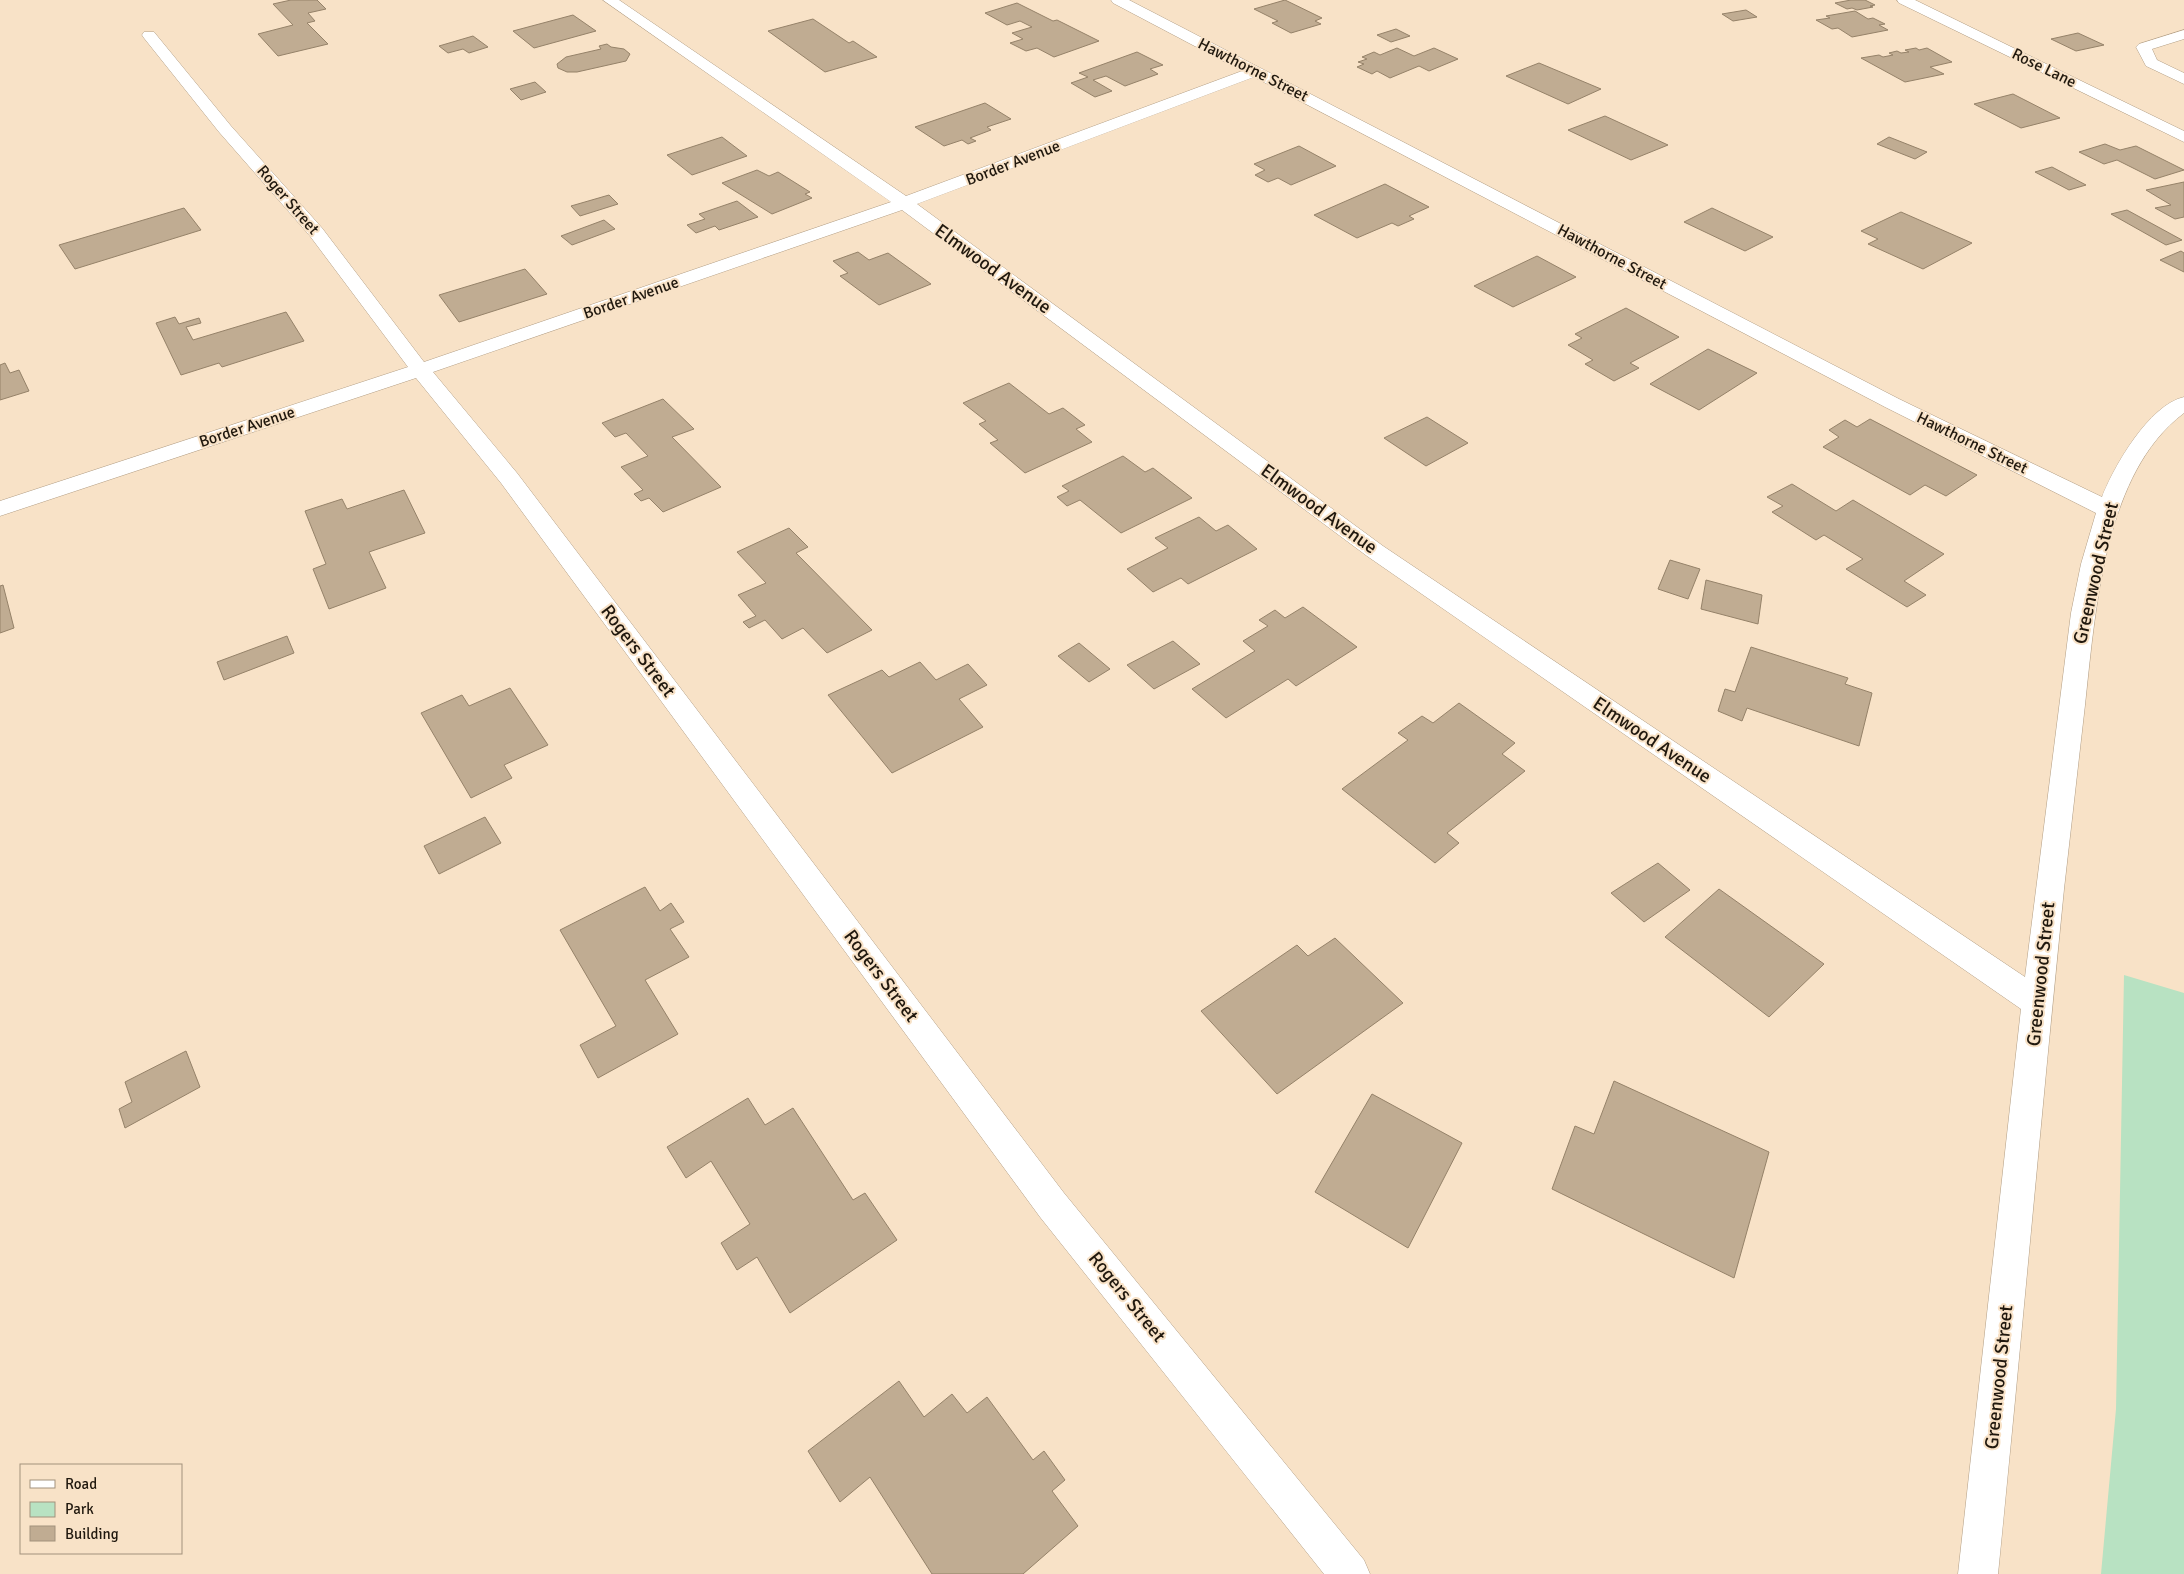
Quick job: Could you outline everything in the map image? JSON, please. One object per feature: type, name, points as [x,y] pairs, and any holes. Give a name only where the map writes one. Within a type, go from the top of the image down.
[{"type":"street","name":"Elmwood Avenue","points":[[610,0],[904,203],[1375,551],[2039,1004]]},
{"type":"street","name":"Hawthorne Street","points":[[1118,0],[1892,403],[2109,510]]},
{"type":"street","name":"Rose Lane","points":[[1904,0],[2184,137]]},
{"type":"street","points":[[2184,34],[2144,47],[2151,63],[2184,79]]},
{"type":"street","name":"Roger Street","points":[[149,35],[225,129],[316,232],[420,370]]},
{"type":"street","name":"Border Avenue","points":[[0,509],[420,370],[904,203],[1256,71]]},
{"type":"street","name":"Rogers Street","points":[[420,370],[509,478],[1052,1204],[1350,1574]]},
{"type":"street","name":"Greenwood Street","points":[[1978,1574],[2049,900],[2082,616],[2102,530],[2118,484],[2147,435],[2171,412],[2184,403]]},
{"type":"green space","points":[[2124,975],[2184,993],[2184,1574],[2101,1574],[2116,1409]]},
{"type":"building","points":[[291,0],[317,0],[326,9],[308,13],[315,21],[307,23],[328,44],[278,56],[258,34],[293,25],[273,4]]},
{"type":"building","points":[[1285,0],[1322,18],[1315,21],[1321,24],[1291,33],[1272,23],[1278,21],[1254,9]]},
{"type":"building","points":[[1865,0],[1875,5],[1857,10],[1847,9],[1835,3]]},
{"type":"building","points":[[1017,3],[1099,41],[1054,57],[1037,48],[1026,51],[1010,43],[1023,39],[1012,33],[1032,27],[1020,21],[1007,25],[985,13]]},
{"type":"building","points":[[1746,10],[1757,17],[1733,21],[1722,14]]},
{"type":"building","points":[[1855,11],[1868,19],[1873,18],[1885,24],[1879,25],[1888,30],[1852,37],[1838,28],[1832,29],[1816,20],[1830,18],[1826,16]]},
{"type":"building","points":[[573,15],[596,31],[534,48],[513,31]]},
{"type":"building","points":[[813,19],[849,43],[853,41],[877,57],[825,72],[768,31]]},
{"type":"building","points":[[1396,29],[1410,36],[1391,42],[1377,35]]},
{"type":"building","points":[[2078,33],[2104,45],[2076,51],[2051,39]]},
{"type":"building","points":[[473,36],[488,47],[469,53],[463,49],[448,53],[439,46]]},
{"type":"building","points":[[607,44],[611,47],[624,49],[630,54],[626,61],[577,72],[567,72],[558,68],[557,64],[566,57],[601,49],[599,46]]},
{"type":"building","points":[[1397,48],[1414,56],[1434,48],[1458,59],[1429,71],[1419,66],[1390,78],[1377,71],[1372,74],[1357,67],[1364,64],[1358,62],[1367,59],[1362,57],[1374,52],[1380,55]]},
{"type":"building","points":[[1916,48],[1919,50],[1927,48],[1952,62],[1930,67],[1944,74],[1905,82],[1861,58],[1879,55],[1883,57],[1893,55],[1889,53],[1897,51],[1901,53],[1909,52],[1905,50]]},
{"type":"building","points":[[1137,52],[1163,65],[1150,69],[1158,74],[1125,86],[1106,76],[1093,80],[1112,91],[1095,97],[1071,83],[1088,77],[1079,73]]},
{"type":"building","points":[[1539,63],[1601,89],[1568,104],[1506,76]]},
{"type":"building","points":[[535,82],[546,92],[521,100],[510,89]]},
{"type":"building","points":[[2013,94],[2060,118],[2021,128],[1974,104]]},
{"type":"building","points":[[985,103],[1011,119],[987,127],[991,130],[970,138],[976,141],[968,144],[962,140],[944,146],[915,127]]},
{"type":"building","points":[[1605,116],[1668,145],[1631,160],[1568,130]]},
{"type":"building","points":[[722,137],[747,156],[692,175],[667,155]]},
{"type":"building","points":[[1889,137],[1927,152],[1915,159],[1877,144]]},
{"type":"building","points":[[2105,144],[2120,150],[2136,146],[2184,170],[2155,179],[2117,160],[2104,164],[2079,152]]},
{"type":"building","points":[[1299,146],[1336,166],[1291,185],[1278,178],[1268,182],[1255,175],[1265,170],[1254,164]]},
{"type":"building","points":[[2052,167],[2086,185],[2069,190],[2035,172]]},
{"type":"building","points":[[757,170],[769,176],[778,172],[810,192],[805,194],[812,198],[772,214],[722,183]]},
{"type":"building","points":[[2184,182],[2184,217],[2175,219],[2155,208],[2171,205],[2146,190]]},
{"type":"building","points":[[1385,184],[1429,207],[1409,216],[1414,219],[1398,226],[1392,223],[1357,238],[1314,215]]},
{"type":"building","points":[[609,195],[618,204],[580,216],[571,206]]},
{"type":"building","points":[[737,201],[758,217],[719,230],[715,226],[696,233],[687,225],[705,219],[699,214]]},
{"type":"building","points":[[184,208],[201,230],[75,269],[59,245]]},
{"type":"building","points":[[1712,208],[1773,237],[1745,251],[1684,222]]},
{"type":"building","points":[[2127,210],[2182,240],[2166,245],[2111,214]]},
{"type":"building","points":[[1901,212],[1972,243],[1923,269],[1868,244],[1878,239],[1861,231]]},
{"type":"building","points":[[604,220],[615,229],[572,245],[561,236]]},
{"type":"building","points":[[2181,251],[2184,253],[2184,272],[2160,260]]},
{"type":"building","points":[[858,252],[869,260],[888,253],[931,284],[879,305],[840,276],[848,273],[833,261]]},
{"type":"building","points":[[1537,256],[1576,277],[1513,307],[1474,286]]},
{"type":"building","points":[[525,269],[547,294],[459,322],[439,295]]},
{"type":"building","points":[[1626,308],[1679,337],[1630,363],[1639,368],[1614,381],[1585,364],[1593,360],[1568,345],[1582,338],[1575,334]]},
{"type":"building","points":[[286,312],[304,341],[222,367],[219,363],[181,375],[156,323],[175,317],[179,324],[199,318],[201,323],[186,327],[193,340]]},
{"type":"building","points":[[1708,349],[1757,373],[1699,410],[1650,384]]},
{"type":"building","points":[[5,363],[10,373],[19,370],[29,391],[0,400],[0,365]]},
{"type":"building","points":[[1009,383],[1049,414],[1063,408],[1085,425],[1076,429],[1092,442],[1025,473],[990,443],[998,440],[979,424],[986,421],[963,403]]},
{"type":"building","points":[[663,399],[694,429],[672,437],[721,487],[663,512],[649,498],[641,501],[634,494],[643,490],[621,467],[648,456],[626,433],[615,437],[602,423]]},
{"type":"building","points":[[1427,417],[1468,443],[1426,466],[1384,438]]},
{"type":"building","points":[[1870,419],[1977,475],[1946,496],[1925,485],[1910,495],[1823,447],[1839,437],[1829,430],[1845,420],[1857,427]]},
{"type":"building","points":[[1123,456],[1145,472],[1153,468],[1192,498],[1121,533],[1080,500],[1067,506],[1057,497],[1069,491],[1062,486]]},
{"type":"building","points":[[1792,484],[1836,511],[1853,500],[1944,554],[1904,581],[1926,595],[1907,607],[1846,569],[1863,559],[1824,535],[1816,540],[1772,512],[1783,506],[1767,497]]},
{"type":"building","points":[[404,490],[425,533],[369,552],[386,588],[329,609],[313,569],[326,564],[305,511],[342,499],[347,509]]},
{"type":"building","points":[[1199,517],[1216,531],[1228,525],[1257,549],[1188,584],[1181,578],[1153,592],[1127,569],[1168,548],[1155,538]]},
{"type":"building","points":[[789,528],[808,547],[796,553],[872,630],[827,653],[803,628],[782,639],[765,620],[749,628],[743,622],[756,616],[738,595],[766,583],[737,552]]},
{"type":"building","points":[[1670,560],[1700,569],[1688,599],[1658,589]]},
{"type":"building","points":[[1706,580],[1762,595],[1758,624],[1701,609]]},
{"type":"building","points":[[3,585],[14,628],[0,633],[0,586]]},
{"type":"building","points":[[1303,607],[1357,647],[1296,686],[1288,679],[1226,718],[1192,689],[1255,651],[1243,641],[1268,626],[1259,620],[1275,610],[1285,618]]},
{"type":"building","points":[[287,636],[294,653],[224,680],[217,662]]},
{"type":"building","points":[[1173,641],[1200,664],[1154,689],[1127,665]]},
{"type":"building","points":[[1079,643],[1110,669],[1089,682],[1058,656]]},
{"type":"building","points":[[1751,647],[1848,678],[1845,684],[1872,693],[1859,746],[1747,708],[1742,721],[1718,711],[1725,689],[1735,692]]},
{"type":"building","points":[[920,662],[936,680],[968,664],[987,685],[959,699],[983,727],[892,773],[828,695],[882,670],[889,677]]},
{"type":"building","points":[[510,688],[548,745],[504,765],[512,778],[471,798],[421,713],[462,695],[469,706]]},
{"type":"building","points":[[1459,703],[1515,743],[1502,754],[1525,771],[1447,833],[1459,843],[1435,863],[1342,789],[1408,740],[1398,733],[1422,716],[1433,723]]},
{"type":"building","points":[[485,817],[501,843],[439,874],[424,846]]},
{"type":"building","points":[[1658,863],[1690,890],[1644,922],[1611,893]]},
{"type":"building","points":[[645,887],[660,911],[671,903],[684,922],[670,929],[689,957],[645,980],[678,1034],[598,1078],[580,1045],[616,1026],[560,930]]},
{"type":"building","points":[[1719,889],[1824,964],[1769,1017],[1665,937]]},
{"type":"building","points":[[1335,938],[1403,1003],[1277,1094],[1201,1011],[1297,945],[1308,956]]},
{"type":"building","points":[[186,1051],[200,1087],[125,1128],[119,1109],[132,1102],[125,1082]]},
{"type":"building","points":[[1614,1081],[1769,1152],[1734,1278],[1552,1189],[1575,1126],[1594,1134]]},
{"type":"building","points":[[1372,1094],[1462,1143],[1408,1248],[1315,1192]]},
{"type":"building","points":[[748,1098],[765,1125],[793,1108],[853,1200],[865,1193],[897,1240],[790,1313],[757,1257],[737,1270],[721,1243],[750,1224],[711,1161],[686,1178],[667,1147]]},
{"type":"building","points":[[899,1381],[924,1417],[952,1394],[967,1413],[987,1397],[1033,1460],[1044,1451],[1065,1480],[1052,1491],[1078,1526],[1023,1574],[932,1574],[870,1477],[840,1502],[808,1451]]}]
